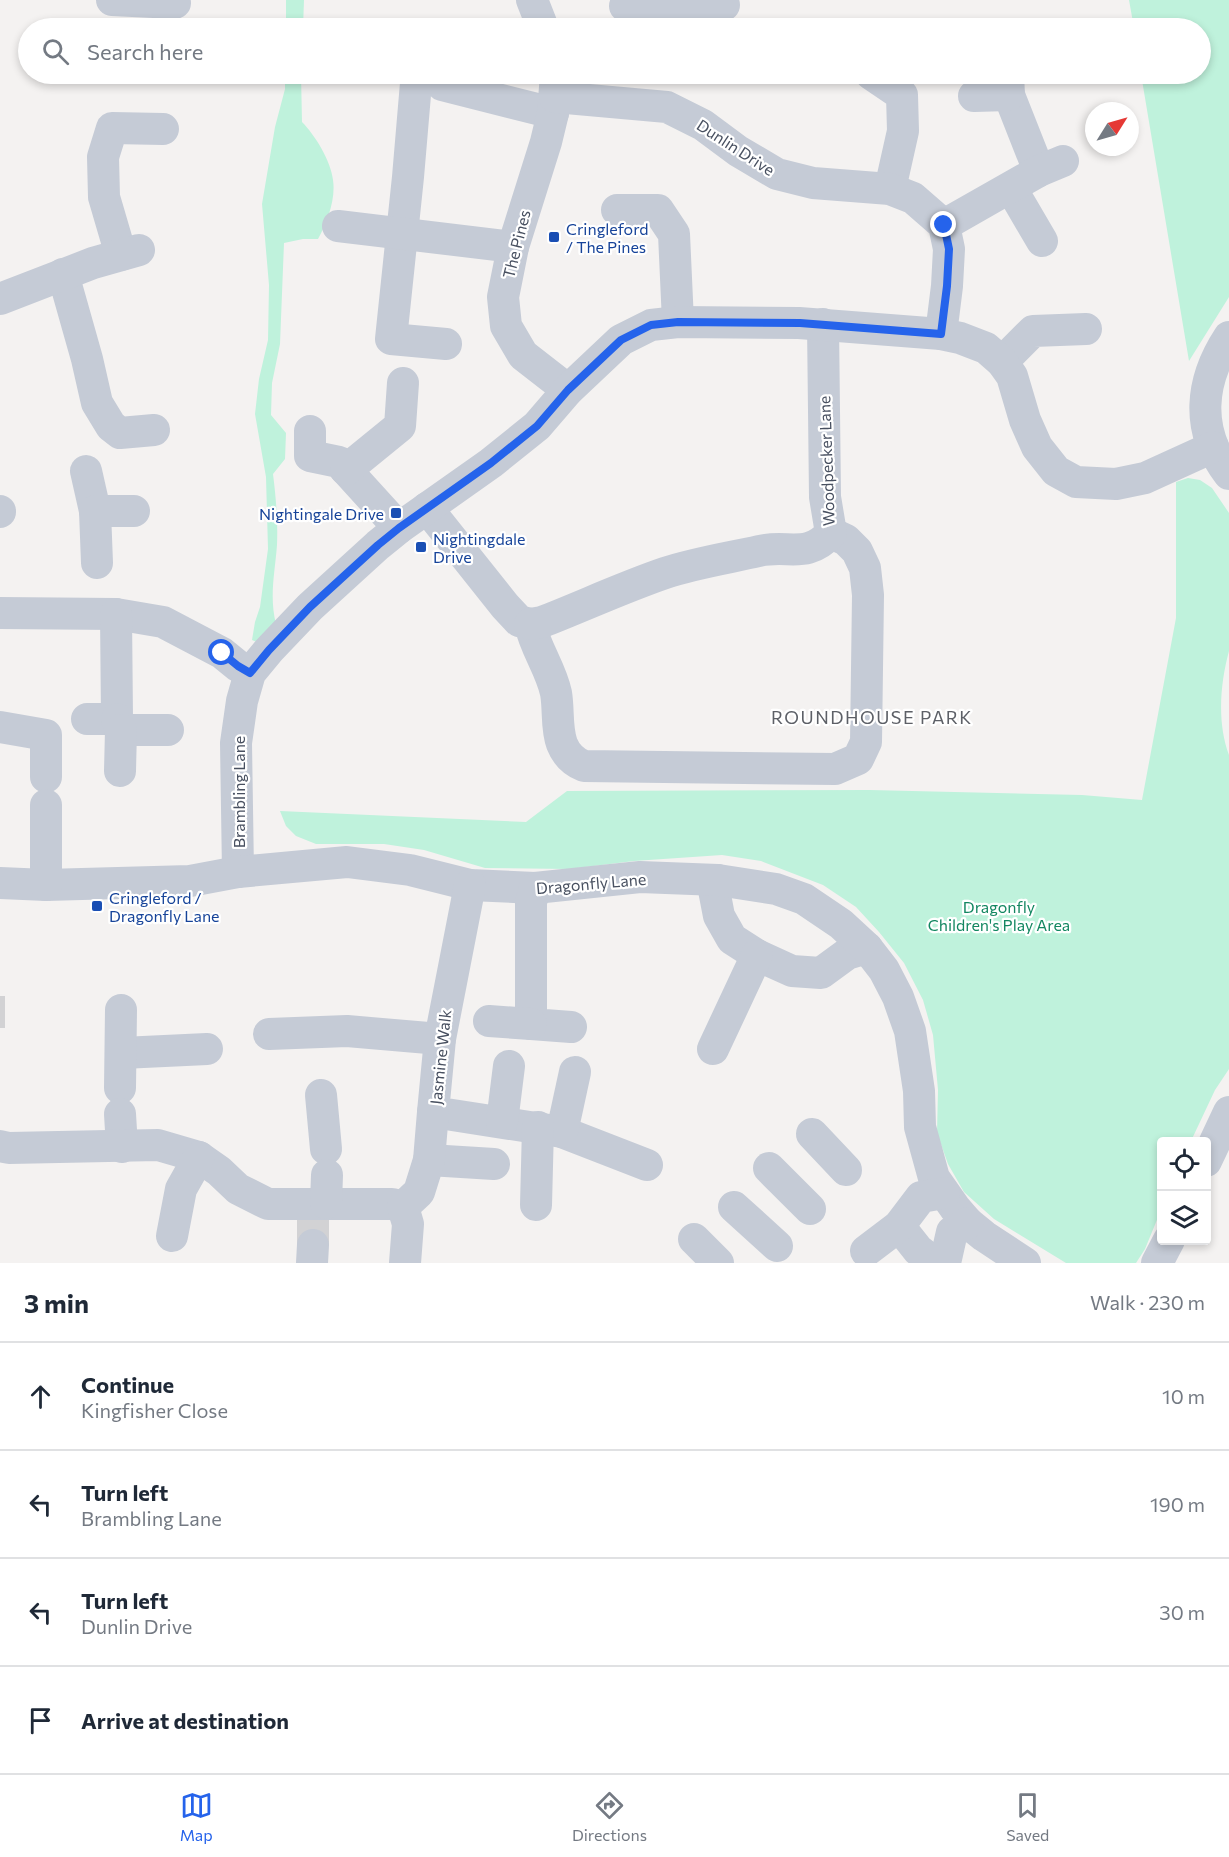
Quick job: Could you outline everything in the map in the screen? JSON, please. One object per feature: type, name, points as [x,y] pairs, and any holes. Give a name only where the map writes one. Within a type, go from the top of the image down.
[{"type":"street","points":[[112,0],[175,3]]},
{"type":"street","points":[[532,0],[539,18]]},
{"type":"street","points":[[625,6],[724,5]]},
{"type":"street","points":[[423,84],[408,177],[391,339],[446,344]]},
{"type":"street","name":"Dunlin Drive","points":[[439,84],[667,107],[703,125],[738,151],[777,174],[813,183],[890,189],[913,198],[944,225]]},
{"type":"street","points":[[886,84],[902,95],[903,131],[890,189]]},
{"type":"street","points":[[941,334],[949,249],[944,225],[1051,166],[1008,84],[974,96]]},
{"type":"street","name":"The Pines","points":[[554,94],[546,142],[513,247],[503,297],[506,326],[523,355],[568,390]]},
{"type":"street","points":[[1,294],[117,256],[104,197],[103,157],[112,128],[163,129]]},
{"type":"street","points":[[1011,188],[1042,241]]},
{"type":"street","points":[[616,210],[658,210],[674,234],[678,322]]},
{"type":"street","points":[[338,226],[513,247]]},
{"type":"street","points":[[63,274],[97,403],[111,426],[120,433],[154,430]]},
{"type":"street","name":"Brambling Lane","points":[[238,872],[236,743],[242,700],[250,673],[310,607],[399,528],[491,463],[537,426],[568,390],[621,340],[651,325],[678,322],[823,324],[941,334],[960,338],[986,348],[1002,362],[1012,376],[1025,420],[1037,447],[1056,471],[1076,482],[1116,484],[1145,478],[1213,447]]},
{"type":"street","name":"Woodpecker Lane","points":[[530,624],[542,622],[667,572],[768,549],[812,548],[831,533],[825,497],[823,324]]},
{"type":"street","points":[[1002,362],[1033,331],[1086,329]]},
{"type":"street","points":[[1229,337],[1219,352],[1209,377],[1204,402],[1206,425],[1213,447],[1229,474]]},
{"type":"street","points":[[346,470],[400,426],[403,383]]},
{"type":"street","points":[[310,430],[310,456],[339,462],[399,528]]},
{"type":"street","points":[[86,471],[95,511],[102,594],[108,723],[120,771]]},
{"type":"street","points":[[427,508],[519,621],[530,624],[533,639],[546,662],[556,694],[562,744],[571,758],[584,766],[834,769],[858,759],[866,742],[868,594],[864,568],[856,551],[846,540],[831,533]]},
{"type":"street","points":[[95,511],[134,511]]},
{"type":"street","points":[[0,614],[102,594],[222,653],[250,673]]},
{"type":"street","points":[[108,723],[168,730]]},
{"type":"street","points":[[0,727],[46,735],[46,885]]},
{"type":"street","name":"Dragonfly Lane","points":[[0,883],[46,885],[190,880],[238,872],[347,862],[410,870],[470,885],[535,888],[640,877],[718,880],[776,889],[804,899],[841,924],[867,948],[884,970],[898,997],[910,1031],[919,1091],[920,1127],[934,1178],[955,1208],[969,1223],[984,1236],[1025,1263]]},
{"type":"street","points":[[718,880],[714,890],[719,916],[732,939],[757,955],[792,971],[821,974],[846,954],[867,948]]},
{"type":"street","name":"Jasmine Walk","points":[[470,885],[440,1039],[433,1112],[550,1129],[634,1159]]},
{"type":"street","points":[[531,1024],[531,902],[535,888]]},
{"type":"street","points":[[713,1049],[757,955]]},
{"type":"street","points":[[121,1010],[122,1147]]},
{"type":"street","points":[[489,1021],[571,1027]]},
{"type":"street","points":[[268,1034],[347,1031],[440,1039]]},
{"type":"street","points":[[122,1053],[207,1049]]},
{"type":"street","points":[[502,1122],[509,1066]]},
{"type":"street","points":[[536,1205],[550,1129],[575,1072]]},
{"type":"street","points":[[319,1208],[321,1095]]},
{"type":"street","points":[[403,1207],[419,1192],[429,1160],[433,1112]]},
{"type":"street","points":[[1211,1150],[1229,1112]]},
{"type":"street","points":[[812,1134],[846,1170]]},
{"type":"street","points":[[0,1146],[9,1148],[158,1145],[199,1157],[219,1171],[238,1189],[268,1204],[319,1208],[392,1204],[403,1207]]},
{"type":"street","points":[[172,1236],[180,1189],[199,1157]]},
{"type":"street","points":[[429,1160],[494,1164]]},
{"type":"street","points":[[770,1168],[810,1209]]},
{"type":"street","points":[[866,1251],[899,1226],[921,1197],[945,1193]]},
{"type":"street","points":[[403,1207],[408,1224],[405,1263]]},
{"type":"street","points":[[734,1207],[777,1246]]},
{"type":"street","points":[[945,1263],[952,1232],[969,1223]]},
{"type":"street","points":[[899,1226],[918,1250],[935,1263]]},
{"type":"street","points":[[694,1239],[718,1263]]},
{"type":"street","points":[[1157,1263],[1166,1245]]},
{"type":"green space","points":[[286,0],[304,0],[303,18],[286,18]]},
{"type":"green space","points":[[1129,0],[1229,0],[1229,297],[1189,361],[1143,84],[1211,84],[1211,18],[1132,18]]},
{"type":"green space","points":[[285,84],[301,84],[302,122],[326,157],[334,187],[330,211],[318,239],[284,243],[280,344],[272,383],[271,415],[286,433],[285,459],[273,474],[277,527],[273,594],[276,624],[261,644],[252,640],[260,607],[268,549],[266,477],[255,414],[259,379],[268,340],[269,285],[262,204],[275,127]]},
{"type":"green space","name":"Dragonfly Children's Play Area","points":[[1188,478],[1200,480],[1212,488],[1229,513],[1229,651],[1224,677],[1221,717],[1229,755],[1229,1069],[1215,1090],[1193,1137],[1157,1137],[1157,1220],[1145,1249],[1136,1263],[1066,1263],[994,1219],[964,1192],[948,1164],[937,1133],[938,1090],[933,1035],[923,1000],[904,963],[879,932],[856,907],[823,885],[761,861],[722,855],[634,861],[569,869],[485,868],[424,850],[384,844],[316,844],[296,836],[286,826],[280,811],[526,822],[567,791],[870,790],[1082,795],[1142,800],[1176,618],[1176,482]]},
{"type":"tunnel","points":[[0,1012],[5,1012]]},
{"type":"tunnel","points":[[313,1219],[313,1245]]},
{"type":"place","name":"Cringleford / The Pines","points":[[554,237]]},
{"type":"place","name":"Nightingale Drive","points":[[396,513]]},
{"type":"place","name":"Nightingdale Drive","points":[[421,547]]},
{"type":"place","name":"Cringleford / Dragonfly Lane","points":[[97,906]]},
{"type":"district","name":"ROUNDHOUSE PARK","points":[[872,717]]},
{"type":"route","points":[[222,653],[250,673],[310,607],[378,545],[491,463],[537,426],[568,390],[621,340],[651,325],[678,322],[800,323],[941,334],[949,249],[944,225]]}]
